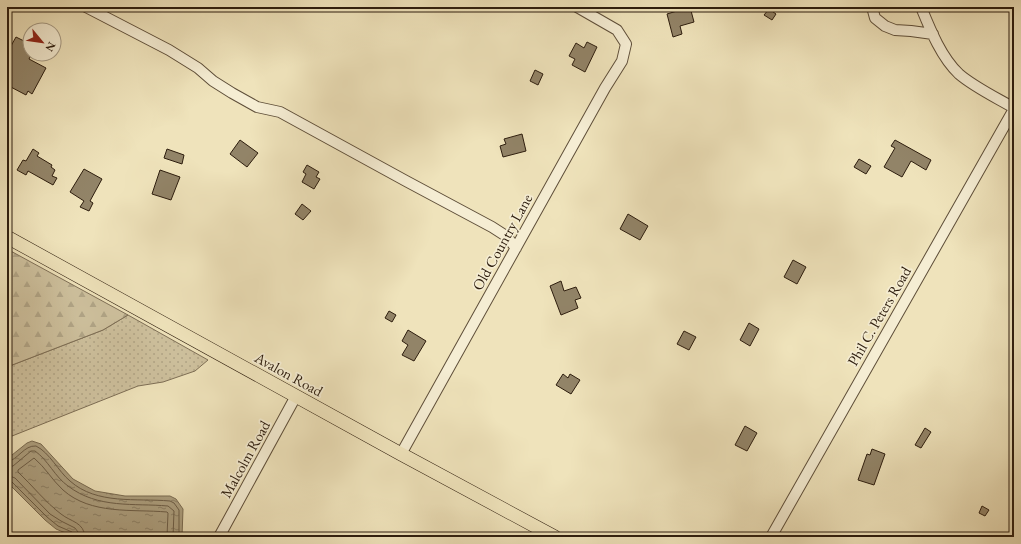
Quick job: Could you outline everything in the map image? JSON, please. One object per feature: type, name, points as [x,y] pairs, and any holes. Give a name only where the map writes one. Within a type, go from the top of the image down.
[{"type":"main road","name":"Avalon Road","points":[[7,238],[401,454],[556,537]]},
{"type":"street","points":[[86,7],[169,50],[198,68],[213,81],[232,94],[257,107],[280,112],[492,226],[506,236],[516,248]]},
{"type":"street","name":"Old Country Lane","points":[[401,454],[605,88],[622,61],[626,44],[617,30],[577,7]]},
{"type":"street","points":[[872,7],[875,18],[885,26],[895,30],[933,34]]},
{"type":"street","points":[[921,7],[933,34],[947,58],[959,73],[988,94],[1014,109]]},
{"type":"street","name":"Phil C. Peters Road","points":[[771,537],[1014,109]]},
{"type":"street","name":"Malcolm Road","points":[[219,537],[296,396]]},
{"type":"green space","points":[[7,249],[128,315],[103,330],[7,367]]},
{"type":"green space","points":[[128,315],[208,360],[195,371],[163,382],[138,386],[7,438],[7,367],[103,330]]},
{"type":"water","points":[[32,441],[41,444],[73,479],[95,491],[125,496],[170,496],[176,499],[183,509],[182,537],[75,537],[56,529],[7,482],[7,459],[27,443]]},
{"type":"building","points":[[690,7],[694,22],[680,26],[682,34],[673,37],[667,14]]},
{"type":"building","points":[[769,9],[776,14],[772,20],[764,15]]},
{"type":"building","points":[[16,37],[22,40],[22,62],[35,62],[46,68],[32,94],[28,91],[26,95],[7,85],[7,53]]},
{"type":"building","points":[[587,42],[597,47],[585,72],[572,65],[575,59],[569,56],[576,43],[584,48]]},
{"type":"building","points":[[535,70],[543,74],[538,85],[530,81]]},
{"type":"building","points":[[522,134],[526,151],[503,157],[500,146],[506,144],[504,139]]},
{"type":"building","points":[[240,140],[258,153],[247,167],[230,154]]},
{"type":"building","points":[[895,140],[931,160],[926,170],[911,161],[902,177],[884,167],[895,148],[891,146]]},
{"type":"building","points":[[33,149],[39,153],[37,156],[52,165],[51,167],[55,170],[52,176],[57,178],[53,185],[28,171],[26,175],[17,170],[23,160],[26,161]]},
{"type":"building","points":[[167,149],[184,155],[182,164],[164,158]]},
{"type":"building","points":[[859,159],[871,166],[866,174],[854,167]]},
{"type":"building","points":[[307,165],[319,172],[316,177],[320,179],[314,189],[302,182],[306,174],[303,172]]},
{"type":"building","points":[[84,169],[102,179],[90,201],[93,203],[89,211],[80,207],[84,201],[70,192]]},
{"type":"building","points":[[160,170],[180,177],[171,200],[152,194]]},
{"type":"building","points":[[302,204],[311,211],[303,220],[295,214]]},
{"type":"building","points":[[628,214],[648,226],[640,240],[620,229]]},
{"type":"building","points":[[793,260],[806,267],[797,284],[784,277]]},
{"type":"building","points":[[561,281],[564,291],[576,287],[581,298],[575,300],[578,308],[561,315],[550,286]]},
{"type":"building","points":[[389,311],[396,315],[392,322],[385,318]]},
{"type":"building","points":[[749,323],[759,329],[750,346],[740,340]]},
{"type":"building","points":[[408,330],[426,341],[414,361],[402,355],[408,345],[402,341]]},
{"type":"building","points":[[684,331],[696,337],[689,350],[677,344]]},
{"type":"building","points":[[563,374],[568,378],[570,374],[580,380],[571,394],[556,385]]},
{"type":"building","points":[[745,426],[757,433],[747,451],[735,445]]},
{"type":"building","points":[[925,428],[931,432],[921,448],[915,445]]},
{"type":"building","points":[[872,449],[885,454],[874,485],[858,480],[867,454],[870,455]]},
{"type":"building","points":[[982,506],[989,510],[985,516],[979,513]]}]
